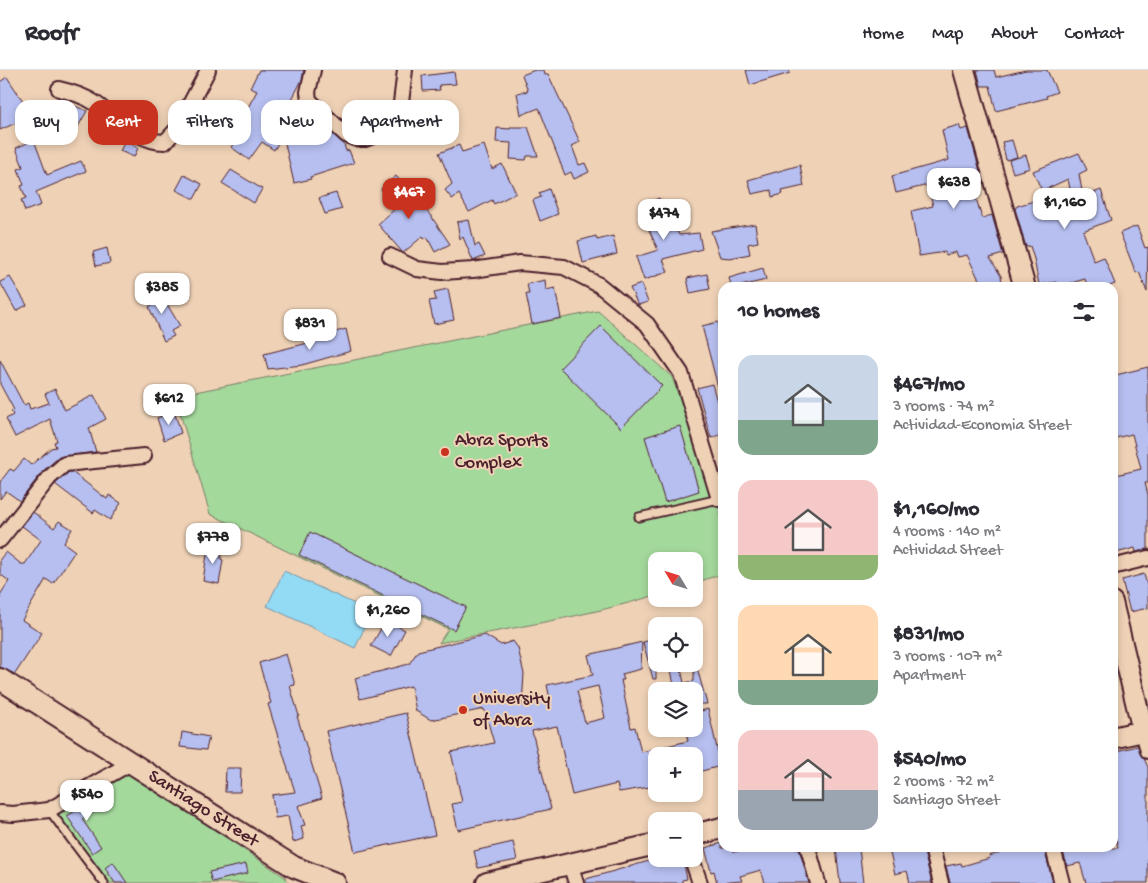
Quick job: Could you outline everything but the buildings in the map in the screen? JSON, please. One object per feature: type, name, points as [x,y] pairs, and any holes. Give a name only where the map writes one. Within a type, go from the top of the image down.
[{"type":"street","points":[[59,89],[76,93],[94,102],[140,135],[165,142],[177,129],[208,70]]},
{"type":"street","points":[[313,70],[308,92],[309,100],[340,130],[356,139],[365,139],[388,130],[399,119],[406,70]]},
{"type":"street","points":[[964,70],[1023,282]]},
{"type":"street","points":[[390,256],[417,269],[442,272],[473,270],[520,263],[564,267],[599,285],[647,324],[681,373],[718,493]]},
{"type":"street","points":[[0,540],[50,477],[65,464],[144,456]]},
{"type":"street","points":[[1118,566],[1148,558]]},
{"type":"street","points":[[1118,625],[1145,730],[1148,751]]},
{"type":"street","name":"Santiago Street","points":[[0,679],[297,875],[335,883]]},
{"type":"street","points":[[1118,737],[1145,730]]},
{"type":"street","points":[[0,812],[13,814],[49,810],[129,764]]},
{"type":"street","points":[[703,833],[718,829]]},
{"type":"street","points":[[487,883],[648,846]]},
{"type":"street","points":[[809,852],[818,883]]},
{"type":"street","points":[[933,852],[941,883]]},
{"type":"street","points":[[1054,852],[1062,883]]},
{"type":"street","points":[[570,864],[576,883]]},
{"type":"street","points":[[695,867],[700,883]]},
{"type":"lane","points":[[639,517],[718,499]]},
{"type":"lane","points":[[49,810],[104,883]]},
{"type":"green space","name":"Abra Sports Complex","points":[[598,311],[672,377],[718,504],[718,575],[703,580],[703,552],[648,552],[648,597],[576,616],[439,643],[448,629],[210,514],[175,396]]},
{"type":"green space","points":[[126,771],[285,877],[288,883],[109,883],[56,813]]},
{"type":"water","points":[[284,571],[372,612],[355,648],[267,606]]},
{"type":"place","name":"Abra Sports Complex","points":[[445,452]]},
{"type":"place","name":"University of Abra","points":[[463,710]]}]
